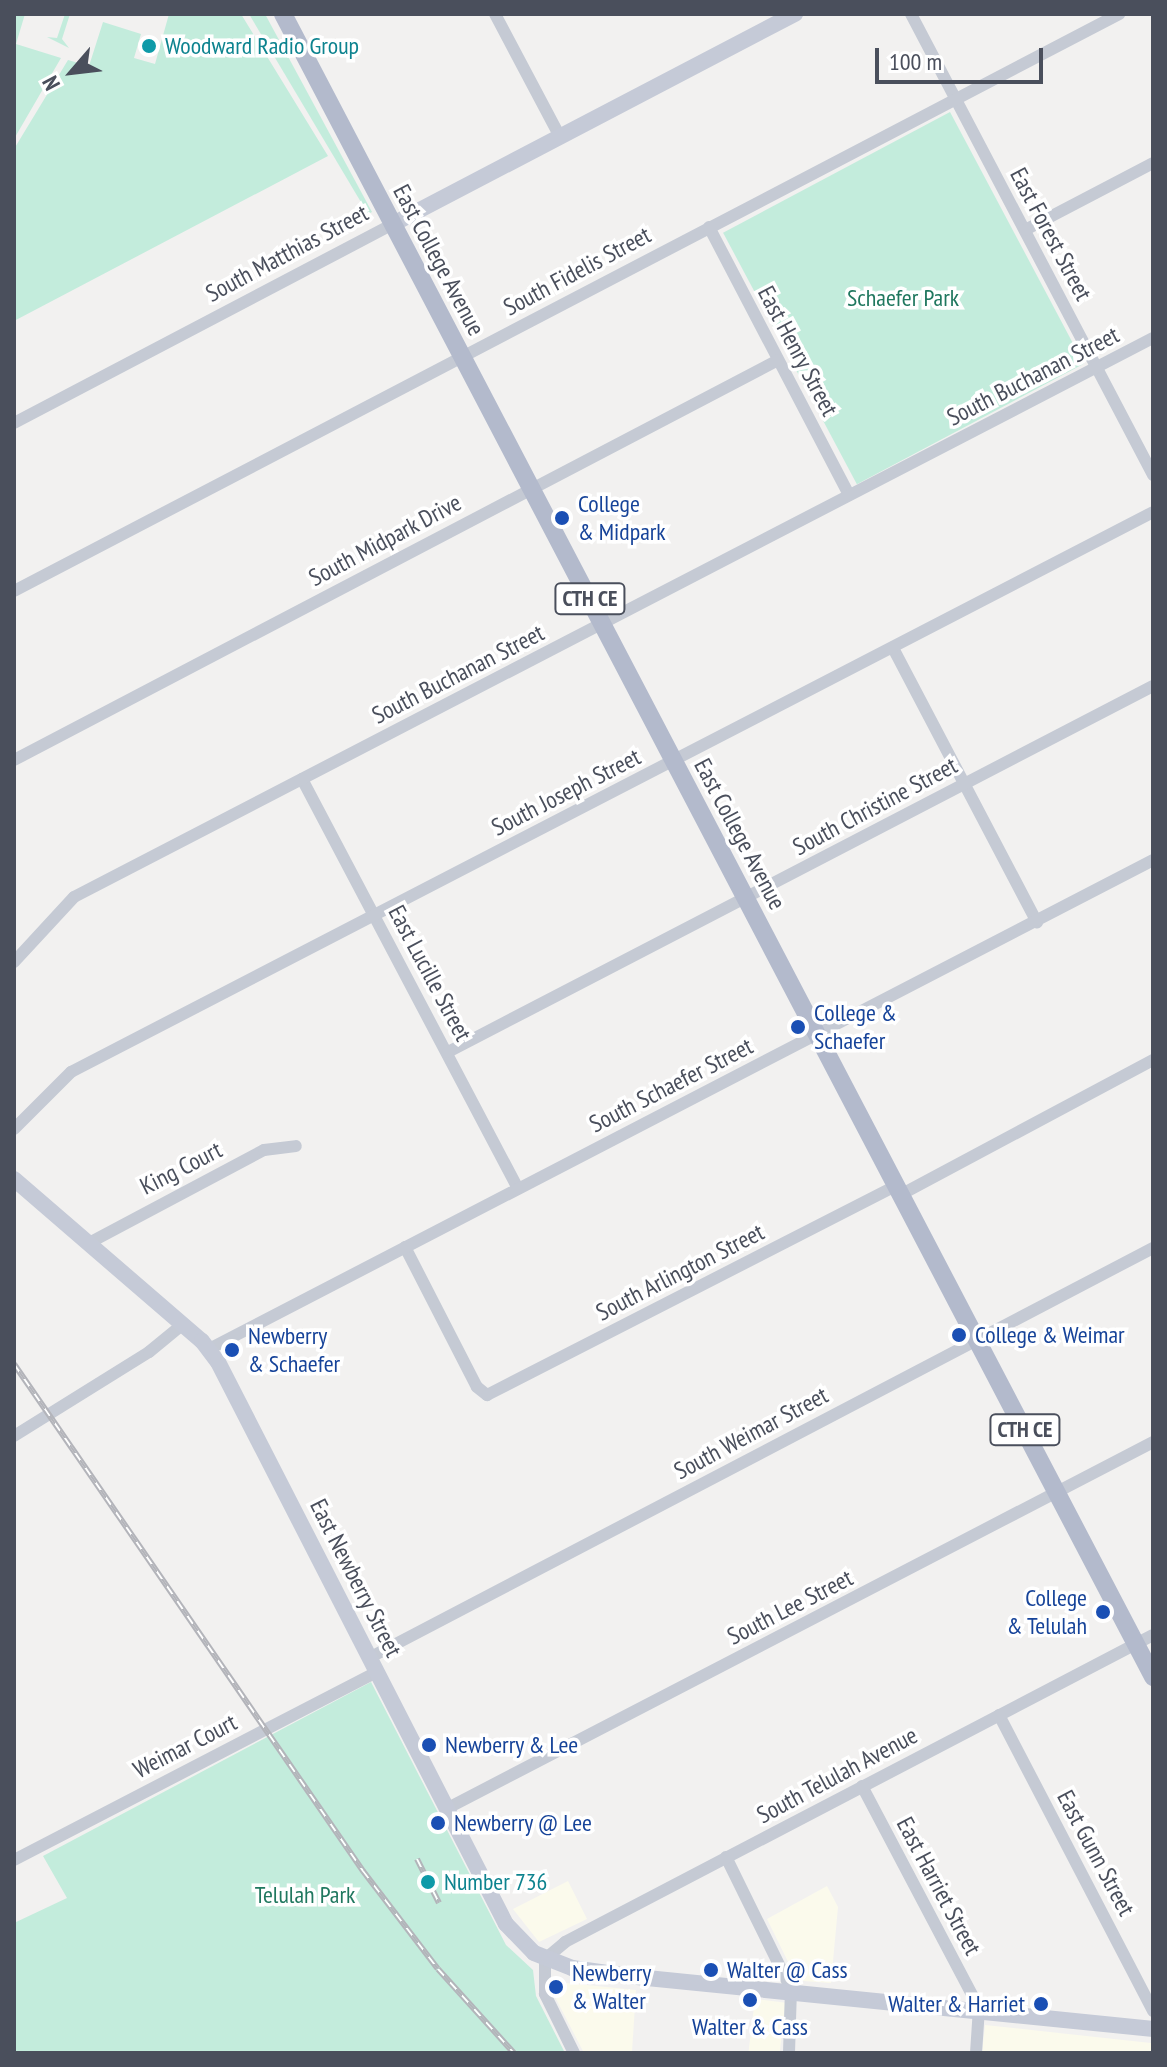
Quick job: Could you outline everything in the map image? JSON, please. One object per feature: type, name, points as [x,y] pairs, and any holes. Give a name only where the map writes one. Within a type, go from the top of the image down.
[{"type":"main road","name":"East College Avenue","points":[[283,14],[1153,1677]]},
{"type":"main road","name":"South Matthias Street","points":[[393,224],[795,14]]},
{"type":"main road","name":"East Newberry Street","points":[[14,1179],[209,1349],[506,1924],[545,1959]]},
{"type":"main road","points":[[545,1959],[637,1977],[791,1989],[1153,2029]]},
{"type":"street","points":[[495,14],[560,137]]},
{"type":"street","name":"East Forest Street","points":[[911,14],[1153,475]]},
{"type":"street","name":"South Fidelis Street","points":[[14,591],[1119,14]]},
{"type":"street","points":[[1025,230],[1153,163]]},
{"type":"street","name":"South Matthias Street","points":[[14,423],[393,224]]},
{"type":"street","name":"East Henry Street","points":[[709,227],[849,495]]},
{"type":"street","name":"South Buchanan Street","points":[[14,962],[74,897],[1153,338]]},
{"type":"street","name":"South Midpark Drive","points":[[14,760],[778,360]]},
{"type":"street","name":"South Joseph Street","points":[[14,1129],[71,1072],[1153,512]]},
{"type":"street","points":[[893,648],[1037,922]]},
{"type":"street","name":"South Christine Street","points":[[448,1052],[1153,686]]},
{"type":"street","name":"East Lucille Street","points":[[302,779],[518,1189]]},
{"type":"street","name":"South Schaefer Street","points":[[209,1349],[1153,860]]},
{"type":"street","name":"South Arlington Street","points":[[405,1247],[482,1393],[493,1394],[1153,1060]]},
{"type":"street","name":"King Court","points":[[89,1243],[264,1150],[296,1146]]},
{"type":"street","name":"South Weimar Street","points":[[373,1665],[1153,1248]]},
{"type":"street","points":[[14,1436],[149,1352],[183,1324]]},
{"type":"street","name":"South Lee Street","points":[[446,1809],[1153,1442]]},
{"type":"street","name":"South Telulah Avenue","points":[[545,1959],[581,1933],[1153,1635]]},
{"type":"street","name":"Weimar Court","points":[[14,1860],[373,1665]]},
{"type":"street","name":"East Gunn Street","points":[[999,1715],[1153,2011]]},
{"type":"street","name":"East Harriet Street","points":[[862,1786],[979,2008]]},
{"type":"street","points":[[726,1857],[791,1989],[789,2053]]},
{"type":"street","points":[[545,1959],[546,1999],[574,2053]]},
{"type":"street","points":[[976,2053],[979,2008]]},
{"type":"shaded area","points":[[568,1881],[587,1919],[539,1942],[513,1909]]},
{"type":"shaded area","points":[[827,1886],[838,1907],[831,1983],[803,1981],[796,1978],[767,1919]]},
{"type":"shaded area","points":[[557,1982],[636,1990],[632,2052],[584,2053],[555,1997]]},
{"type":"shaded area","points":[[755,1999],[786,2003],[780,2053],[748,2053]]},
{"type":"shaded area","points":[[985,2025],[1151,2043],[1151,2053],[982,2053]]},
{"type":"green space","points":[[14,14],[25,14],[16,44],[61,58],[14,139]]},
{"type":"green space","points":[[65,14],[70,14],[62,39],[69,48],[47,37],[57,38]]},
{"type":"green space","points":[[169,14],[241,14],[328,156],[14,321],[14,149],[68,60],[89,66],[103,22],[141,34],[134,58],[155,64]]},
{"type":"green space","points":[[249,14],[265,14],[372,212],[368,214]]},
{"type":"green space","name":"Schaefer Park","points":[[950,112],[1084,364],[857,484],[723,233]]},
{"type":"green space","name":"Telulah Park","points":[[371,1682],[506,1945],[533,1970],[536,1996],[565,2053],[14,2053],[14,1923],[67,1898],[43,1856]]},
{"type":"railway","points":[[14,1364],[363,1871],[438,1969],[514,2053]]},
{"type":"railway","points":[[417,1859],[439,1903]]},
{"type":"place","name":"Woodward Radio Group","points":[[149,46]]},
{"type":"place","name":"College & Midpark","points":[[562,518]]},
{"type":"place","name":"College & Schaefer","points":[[798,1027]]},
{"type":"place","name":"College & Weimar","points":[[959,1335]]},
{"type":"place","name":"Newberry & Schaefer","points":[[232,1350]]},
{"type":"place","name":"College & Telulah","points":[[1103,1612]]},
{"type":"place","name":"Newberry & Lee","points":[[429,1745]]},
{"type":"place","name":"Newberry @ Lee","points":[[438,1823]]},
{"type":"place","name":"Number 736","points":[[428,1882]]},
{"type":"place","name":"Walter @ Cass","points":[[711,1970]]},
{"type":"place","name":"Newberry & Walter","points":[[556,1987]]},
{"type":"place","name":"Walter & Cass","points":[[750,2000]]},
{"type":"place","name":"Walter & Harriet","points":[[1041,2004]]}]
